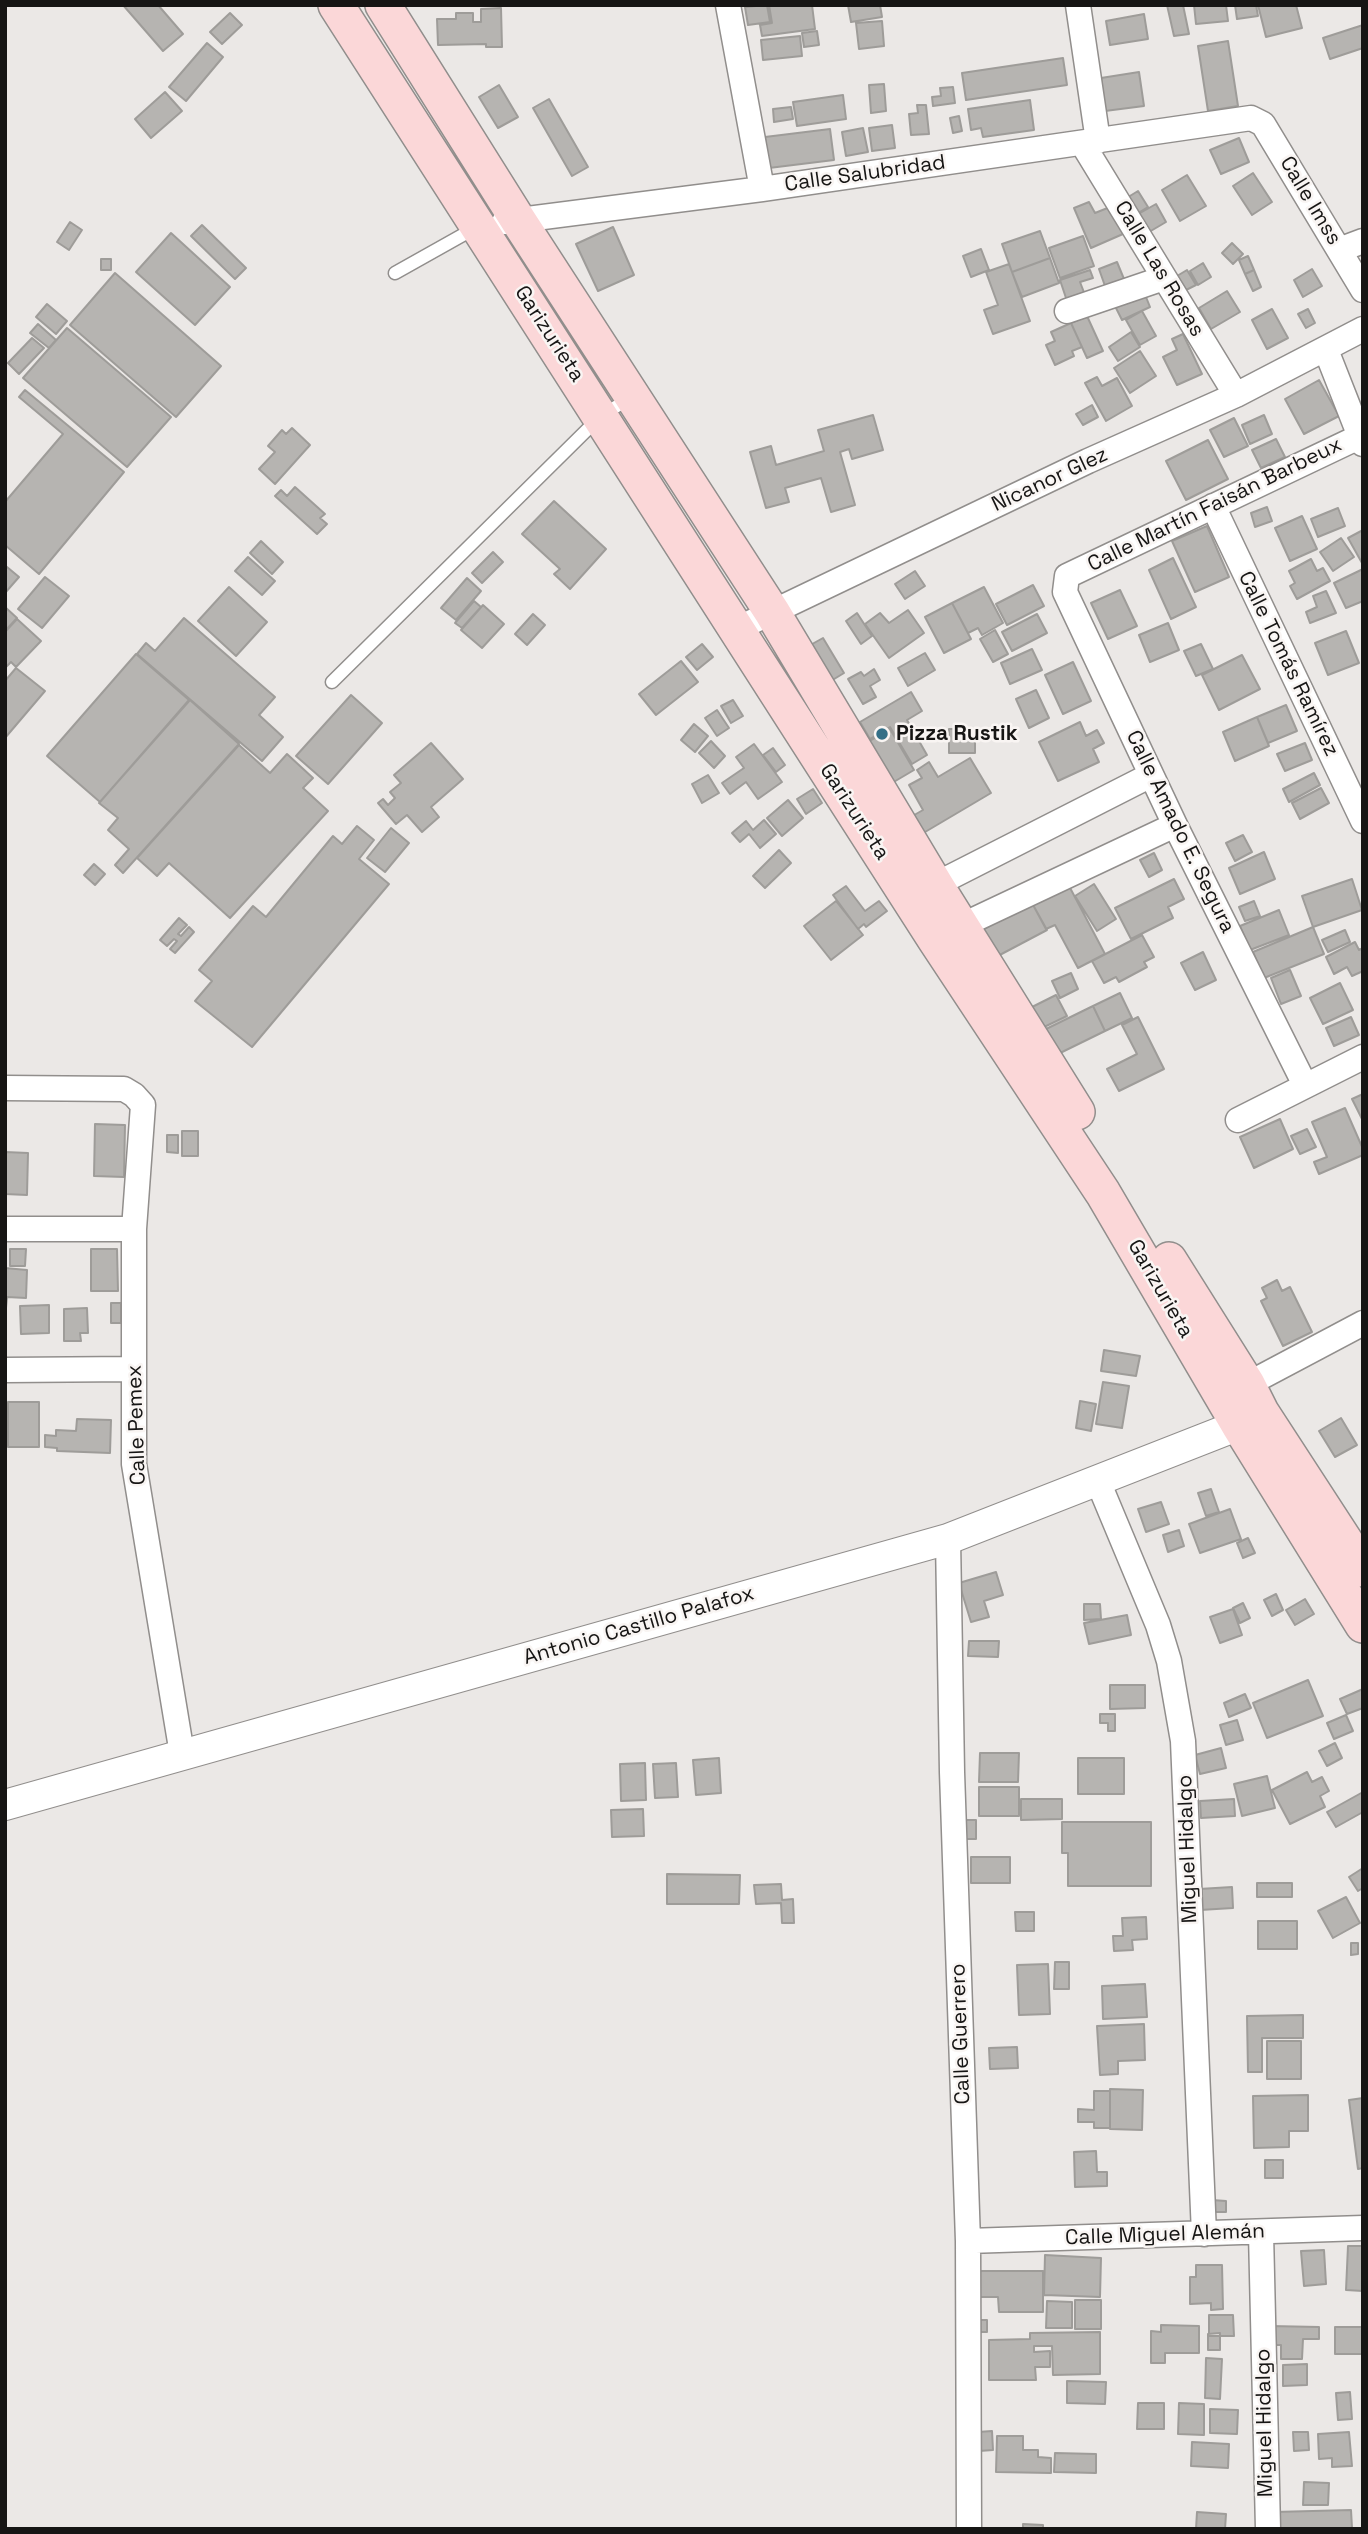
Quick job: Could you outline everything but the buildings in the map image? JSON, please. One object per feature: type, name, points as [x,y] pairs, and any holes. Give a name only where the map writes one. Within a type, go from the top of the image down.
[{"type":"main road","name":"Garizurieta","points":[[383,5],[518,220],[772,612],[923,892]]},
{"type":"main road","name":"Garizurieta","points":[[342,6],[737,629],[923,892],[1103,1193],[1242,1405],[1363,1569]]},
{"type":"main road","name":"Garizurieta","points":[[1242,1405],[1363,1625]]},
{"type":"street","points":[[728,5],[761,189]]},
{"type":"street","points":[[1078,5],[1090,142]]},
{"type":"street","name":"Calle Salubridad","points":[[479,226],[761,189],[1251,118]]},
{"type":"street","name":"Calle Imss","points":[[1251,118],[1263,124],[1363,290]]},
{"type":"street","name":"Calle Las Rosas","points":[[1090,142],[1164,278],[1236,395]]},
{"type":"street","points":[[1339,250],[1363,241]]},
{"type":"street","points":[[1066,311],[1164,278]]},
{"type":"street","name":"Nicanor Glez","points":[[737,629],[1088,461],[1236,395],[1363,329]]},
{"type":"street","points":[[1326,350],[1362,439]]},
{"type":"street","name":"Calle Martín Faisán Barbeux","points":[[1067,576],[1362,439]]},
{"type":"street","name":"Calle Tomás Ramírez","points":[[1213,506],[1363,821]]},
{"type":"street","name":"Calle Amado E. Segura","points":[[1067,576],[1065,592],[1175,825],[1305,1085]]},
{"type":"street","points":[[923,892],[1152,775]]},
{"type":"street","points":[[948,932],[1175,825]]},
{"type":"street","points":[[1238,1120],[1363,1057]]},
{"type":"street","name":"Calle Pemex","points":[[5,1088],[124,1089],[143,1105],[134,1229],[134,1464],[182,1754]]},
{"type":"street","points":[[5,1229],[134,1229]]},
{"type":"street","points":[[1242,1405],[1363,1323]]},
{"type":"street","points":[[5,1370],[134,1369]]},
{"type":"street","name":"Antonio Castillo Palafox","points":[[5,1805],[947,1539],[1097,1479],[1242,1405]]},
{"type":"street","name":"Miguel Hidalgo","points":[[1097,1479],[1158,1625],[1169,1661],[1183,1741],[1205,2234]]},
{"type":"street","name":"Calle Guerrero","points":[[947,1539],[968,2241],[969,2529]]},
{"type":"street","name":"Calle Miguel Alemán","points":[[968,2241],[1363,2228]]},
{"type":"street","name":"Miguel Hidalgo","points":[[1261,2233],[1268,2529]]},
{"type":"lane","points":[[395,273],[479,226]]},
{"type":"lane","points":[[331,682],[601,416],[632,396]]},
{"type":"place","name":"Pizza Rustik","points":[[882,734]]}]
